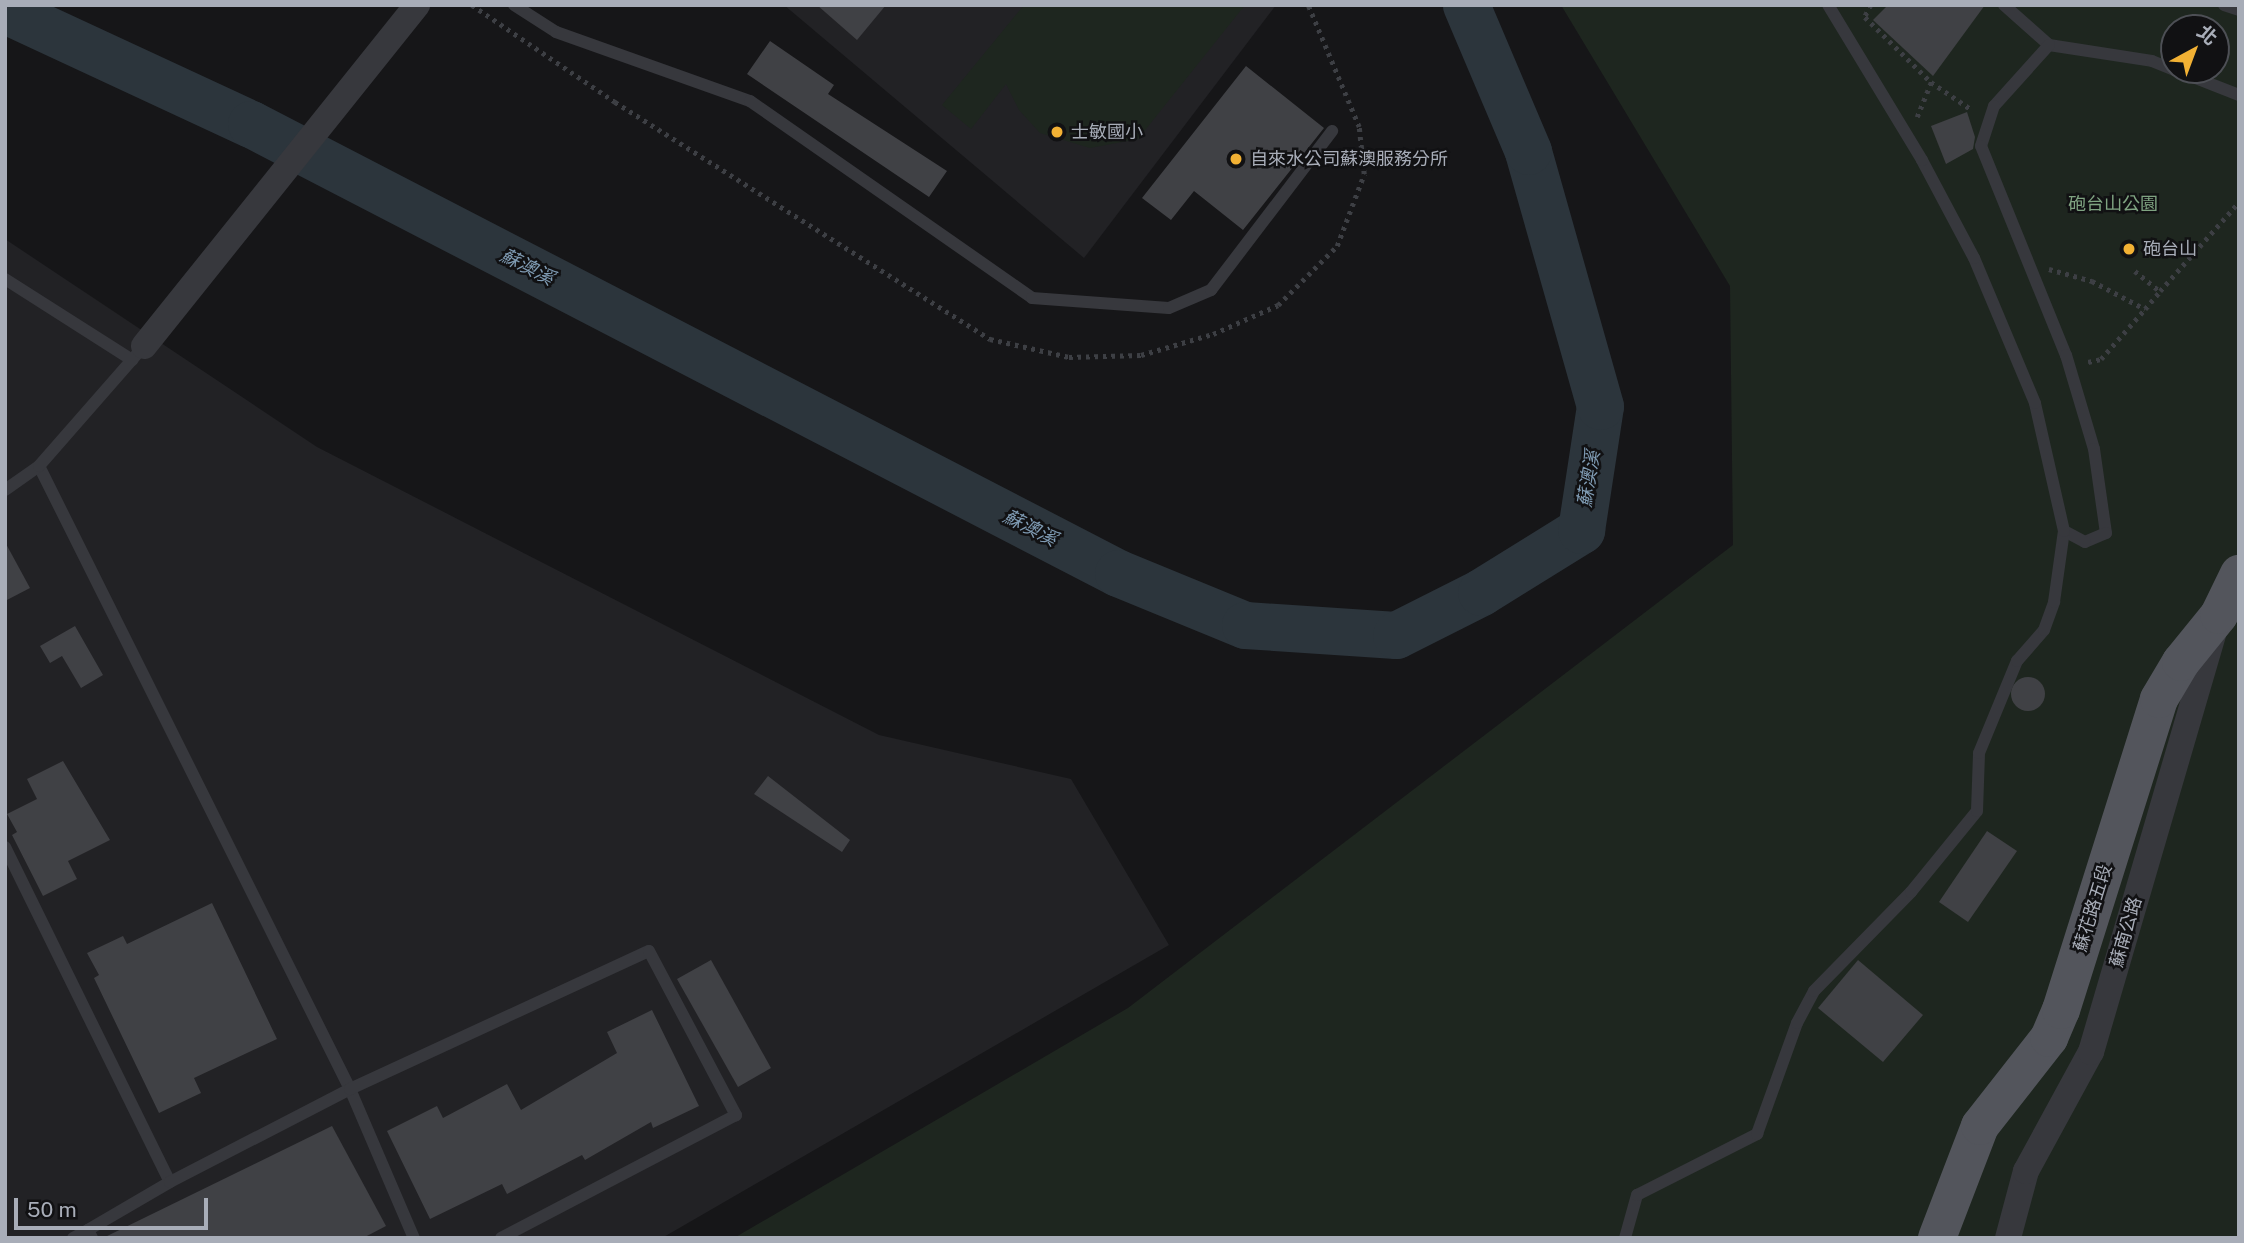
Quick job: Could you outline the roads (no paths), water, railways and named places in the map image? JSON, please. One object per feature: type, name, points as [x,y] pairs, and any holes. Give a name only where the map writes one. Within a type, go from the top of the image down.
[{"type":"main road","name":"蘇花路五段","points":[[1937,1238],[1980,1126],[2049,1038],[2061,1010],[2159,699],[2181,662],[2218,615],[2239,574]]},
{"type":"street","points":[[138,353],[417,5]]},
{"type":"street","name":"蘇南公路","points":[[2008,1238],[2026,1171],[2091,1052],[2218,615]]},
{"type":"lane","points":[[514,5],[556,32],[750,101],[1032,298],[1169,308],[1211,290],[1332,131]]},
{"type":"lane","points":[[1625,1238],[1627,1217],[1637,1195],[1757,1134],[1797,1023],[1814,991],[1911,892],[1978,811],[1979,753],[2017,661],[2047,621],[2054,602],[2064,531],[2035,402],[1974,258],[1908,137],[1828,5]]},
{"type":"lane","points":[[2004,5],[2049,45],[2160,64]]},
{"type":"lane","points":[[2224,5],[2239,10]]},
{"type":"lane","points":[[2049,45],[1994,106],[1981,146],[2070,367],[2094,449],[2106,533],[2085,542],[2064,531]]},
{"type":"lane","points":[[2212,84],[2239,94]]},
{"type":"lane","points":[[5,279],[138,353],[39,467],[5,490]]},
{"type":"lane","points":[[39,467],[350,1089],[414,1238]]},
{"type":"lane","points":[[5,847],[170,1182]]},
{"type":"lane","points":[[72,1238],[90,1234],[170,1182],[350,1089],[649,951],[736,1115],[501,1238]]},
{"type":"waterway","name":"蘇澳溪","points":[[5,10],[251,124],[1118,573],[1245,625],[1396,635],[1481,592],[1581,530],[1600,406],[1528,151],[1466,5]]},
{"type":"place","name":"士敏國小","points":[[1057,132]]},
{"type":"place","name":"自來水公司蘇澳服務分所","points":[[1236,159]]},
{"type":"place","name":"砲台山","points":[[2129,249]]},
{"type":"park label","name":"砲台山公園","points":[[2113,204]]}]
